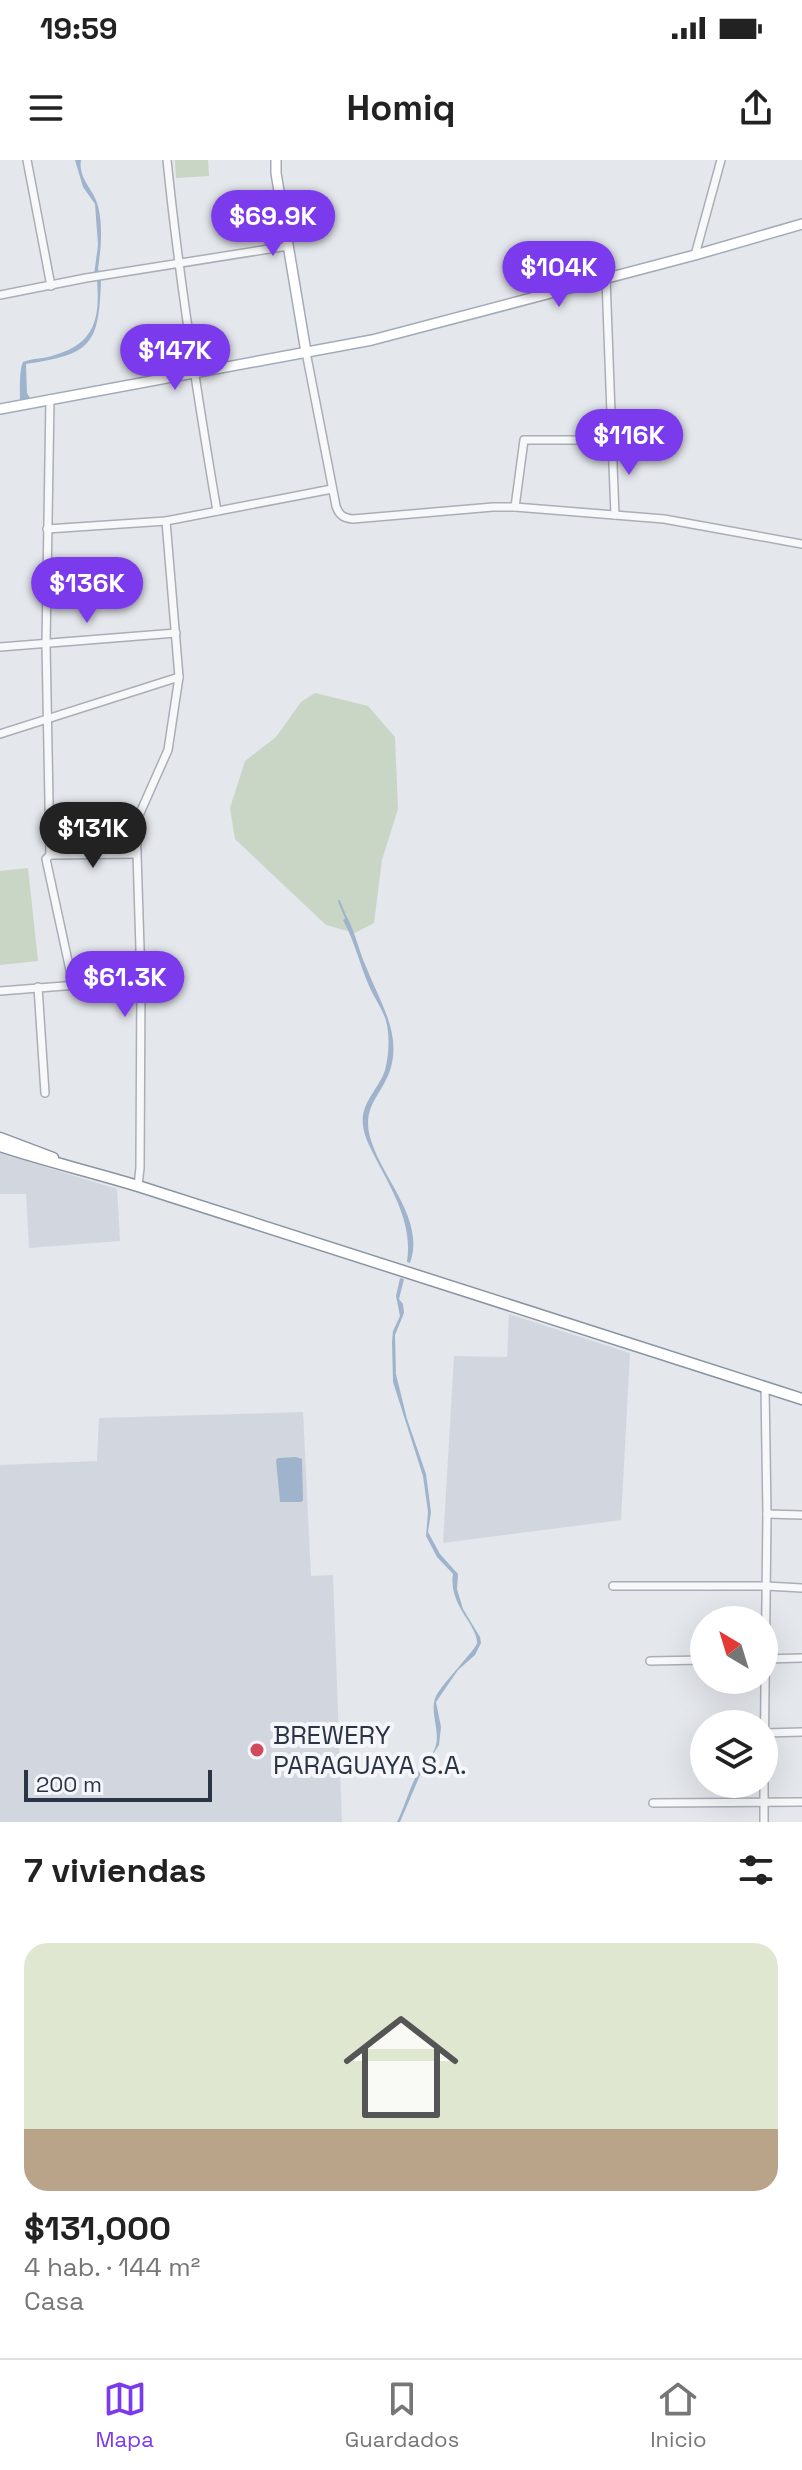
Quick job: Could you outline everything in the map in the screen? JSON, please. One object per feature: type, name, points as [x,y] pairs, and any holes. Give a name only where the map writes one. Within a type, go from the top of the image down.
[{"type":"highway","points":[[0,1138],[65,1164],[802,1399]]},
{"type":"highway","points":[[0,1146],[40,1160],[65,1164]]},
{"type":"main road","points":[[276,160],[306,352]]},
{"type":"main road","points":[[0,409],[387,336],[802,224]]},
{"type":"street","points":[[27,160],[51,286]]},
{"type":"street","points":[[167,160],[177,264],[217,511]]},
{"type":"street","points":[[695,255],[721,160]]},
{"type":"street","points":[[0,295],[288,246]]},
{"type":"street","points":[[606,279],[615,515]]},
{"type":"street","points":[[306,352],[332,489],[338,514],[345,518],[515,507],[664,519],[802,544]]},
{"type":"street","points":[[44,400],[50,855],[46,859],[73,984]]},
{"type":"street","points":[[515,507],[524,440],[612,440]]},
{"type":"street","points":[[47,529],[166,521],[332,489]]},
{"type":"street","points":[[138,1186],[141,980],[136,822],[168,750],[179,677],[166,521]]},
{"type":"street","points":[[0,647],[176,633]]},
{"type":"street","points":[[0,734],[179,677]]},
{"type":"street","points":[[50,855],[135,854]]},
{"type":"street","points":[[0,991],[141,980]]},
{"type":"street","points":[[38,987],[45,1093]]},
{"type":"street","points":[[765,1388],[765,1606]]},
{"type":"street","points":[[767,1514],[802,1515]]},
{"type":"street","points":[[613,1586],[802,1588]]},
{"type":"street","points":[[778,1659],[802,1658]]},
{"type":"street","points":[[650,1661],[690,1660]]},
{"type":"street","points":[[778,1733],[802,1732]]},
{"type":"street","points":[[764,1798],[764,1822]]},
{"type":"street","points":[[653,1803],[802,1802]]},
{"type":"shaded area","points":[[0,1153],[117,1189],[120,1241],[29,1248],[26,1194],[0,1194]]},
{"type":"shaded area","points":[[509,1314],[630,1353],[621,1520],[443,1543],[454,1356],[507,1357]]},
{"type":"shaded area","points":[[303,1412],[311,1576],[333,1575],[342,1822],[0,1822],[0,1465],[97,1461],[99,1418]]},
{"type":"green space","points":[[175,160],[208,160],[209,176],[176,178]]},
{"type":"green space","points":[[315,693],[368,706],[395,737],[398,809],[382,860],[374,923],[355,933],[326,925],[235,839],[230,808],[245,761],[276,737],[301,702]]},
{"type":"green space","points":[[28,868],[38,961],[0,965],[0,871]]},
{"type":"water","points":[[75,160],[81,160],[82,173],[98,206],[100,274],[94,275],[98,245],[95,204],[83,187]]},
{"type":"water","points":[[97,280],[101,280],[100,302],[94,333],[87,343],[65,356],[26,364],[30,398],[20,400],[23,362],[68,350],[87,336],[96,318]]},
{"type":"water","points":[[347,917],[387,1015],[393,1038],[392,1063],[371,1107],[368,1125],[376,1152],[412,1231],[410,1263],[407,1262],[407,1235],[400,1209],[364,1129],[364,1110],[385,1070],[388,1033],[385,1017],[343,920]]},
{"type":"water","points":[[400,1278],[404,1279],[399,1299],[404,1313],[395,1335],[396,1374],[426,1474],[431,1512],[428,1532],[440,1554],[458,1574],[457,1589],[463,1609],[481,1643],[475,1655],[458,1670],[436,1702],[441,1727],[439,1745],[421,1773],[400,1822],[397,1822],[419,1771],[436,1745],[434,1702],[436,1696],[477,1643],[455,1595],[453,1574],[437,1557],[426,1536],[428,1512],[423,1476],[393,1382],[392,1342],[400,1316],[396,1296]]},
{"type":"water","points":[[302,1459],[303,1500],[280,1502],[276,1460]]},
{"type":"waterway","points":[[339,901],[346,918]]},
{"type":"place","name":"BREWERY PARAGUAYA S.A.","points":[[257,1750]]}]
